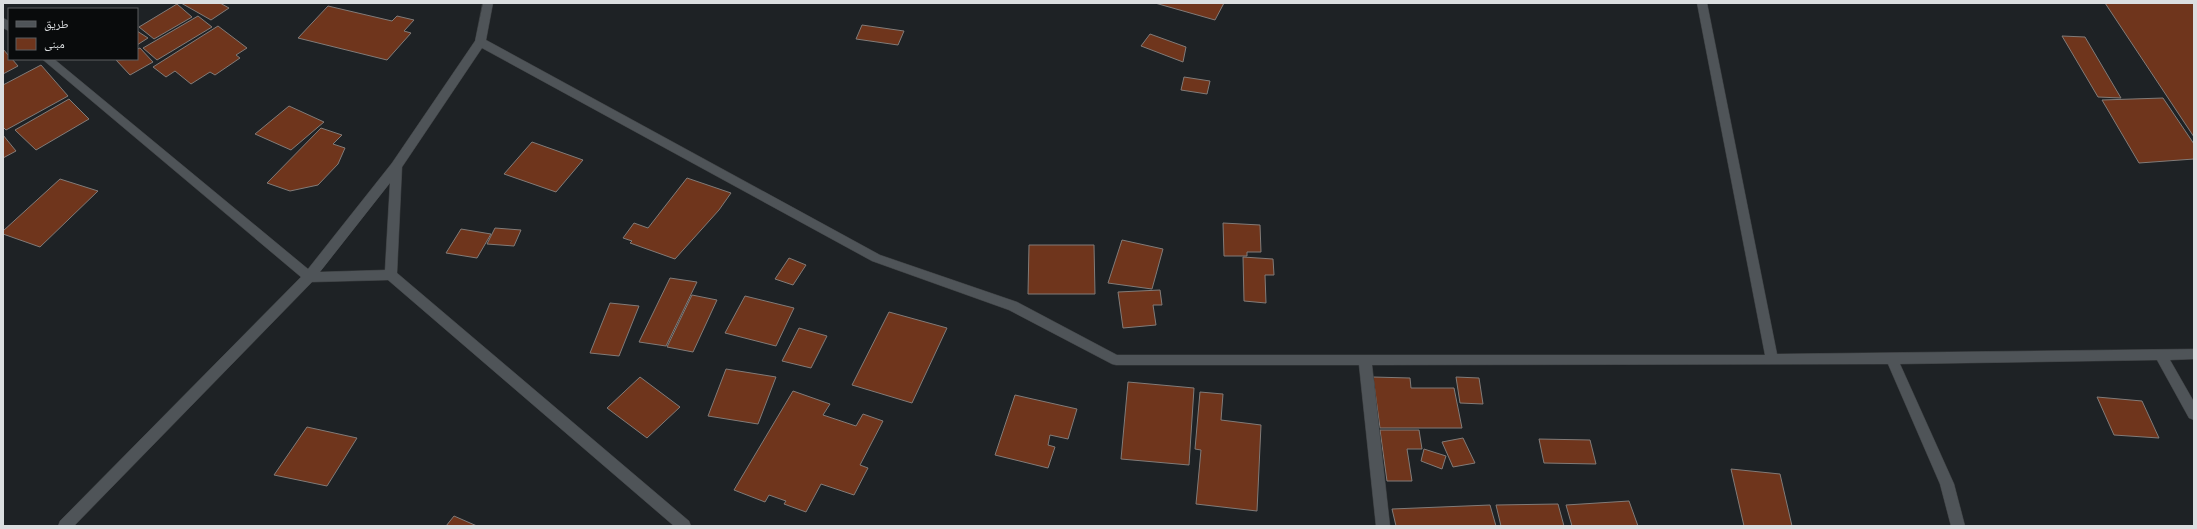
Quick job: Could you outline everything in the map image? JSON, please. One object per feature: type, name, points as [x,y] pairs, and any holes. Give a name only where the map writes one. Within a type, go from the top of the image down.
[{"type":"street","points":[[65,526],[309,277],[396,166],[480,42],[488,3]]},
{"type":"street","points":[[1702,3],[1772,360]]},
{"type":"street","points":[[480,42],[876,258],[1013,306],[1116,360],[1772,360],[2194,354]]},
{"type":"street","points":[[48,60],[309,277],[391,275],[684,526]]},
{"type":"street","points":[[391,275],[396,166]]},
{"type":"street","points":[[2160,354],[2194,414]]},
{"type":"street","points":[[1892,359],[1947,484],[1958,526]]},
{"type":"street","points":[[1365,360],[1382,526]]},
{"type":"building","points":[[181,3],[220,3],[229,8],[211,20]]},
{"type":"building","points":[[1155,3],[1224,3],[1215,20]]},
{"type":"building","points":[[2105,3],[2194,3],[2194,137]]},
{"type":"building","points":[[177,4],[192,17],[154,39],[139,27]]},
{"type":"building","points":[[328,6],[392,21],[397,16],[414,20],[404,31],[411,33],[387,60],[298,38]]},
{"type":"building","points":[[198,16],[212,27],[157,60],[143,48]]},
{"type":"building","points":[[862,25],[904,31],[898,45],[856,39]]},
{"type":"building","points":[[218,26],[247,48],[236,55],[240,58],[215,75],[210,72],[191,84],[175,71],[166,77],[153,67]]},
{"type":"building","points":[[138,32],[148,38],[138,44]]},
{"type":"building","points":[[1150,34],[1186,47],[1183,62],[1141,46]]},
{"type":"building","points":[[2062,36],[2085,37],[2121,98],[2098,97]]},
{"type":"building","points":[[140,48],[153,62],[130,75],[116,60],[138,60],[138,49]]},
{"type":"building","points":[[3,49],[8,55],[8,60],[13,60],[18,66],[3,74]]},
{"type":"building","points":[[41,65],[68,96],[6,130],[3,127],[3,85]]},
{"type":"building","points":[[1184,77],[1210,81],[1207,94],[1181,90]]},
{"type":"building","points":[[2163,98],[2194,144],[2194,159],[2139,163],[2102,100]]},
{"type":"building","points":[[69,99],[89,119],[36,150],[15,130]]},
{"type":"building","points":[[289,106],[324,122],[291,150],[255,134]]},
{"type":"building","points":[[321,128],[342,135],[333,144],[345,148],[338,164],[318,185],[290,191],[267,183]]},
{"type":"building","points":[[3,135],[16,151],[3,158]]},
{"type":"building","points":[[532,142],[583,160],[556,192],[504,174]]},
{"type":"building","points":[[687,178],[731,193],[719,210],[675,259],[630,243],[632,241],[623,238],[634,223],[648,228]]},
{"type":"building","points":[[60,179],[98,191],[40,247],[3,234],[3,231]]},
{"type":"building","points":[[1223,223],[1260,225],[1261,252],[1247,252],[1247,256],[1224,256]]},
{"type":"building","points":[[495,228],[521,230],[514,246],[487,244]]},
{"type":"building","points":[[461,229],[491,234],[477,258],[446,253]]},
{"type":"building","points":[[1122,240],[1163,249],[1152,289],[1108,283]]},
{"type":"building","points":[[1029,245],[1094,245],[1095,294],[1028,294]]},
{"type":"building","points":[[1243,257],[1273,259],[1274,275],[1265,275],[1266,303],[1244,301]]},
{"type":"building","points":[[789,258],[806,265],[793,285],[775,279]]},
{"type":"building","points":[[670,278],[697,282],[666,346],[639,342]]},
{"type":"building","points":[[1160,290],[1162,305],[1153,305],[1156,325],[1123,328],[1118,292]]},
{"type":"building","points":[[692,295],[717,300],[693,352],[667,347]]},
{"type":"building","points":[[745,296],[794,308],[776,346],[725,333]]},
{"type":"building","points":[[610,303],[639,306],[619,356],[590,353]]},
{"type":"building","points":[[889,312],[947,328],[912,403],[852,385]]},
{"type":"building","points":[[799,328],[827,336],[811,368],[782,361]]},
{"type":"building","points":[[726,369],[776,377],[758,424],[708,416]]},
{"type":"building","points":[[640,377],[680,407],[647,438],[607,408]]},
{"type":"building","points":[[1373,377],[1410,378],[1411,388],[1454,388],[1462,428],[1380,428]]},
{"type":"building","points":[[1456,377],[1479,378],[1483,404],[1460,403]]},
{"type":"building","points":[[1128,382],[1194,388],[1189,465],[1121,459]]},
{"type":"building","points":[[793,391],[830,404],[823,415],[856,426],[863,414],[883,421],[860,465],[868,468],[854,495],[821,484],[806,512],[784,504],[786,501],[769,495],[765,502],[734,490]]},
{"type":"building","points":[[1200,392],[1223,394],[1221,420],[1261,425],[1257,511],[1196,504],[1201,450],[1195,449]]},
{"type":"building","points":[[1015,395],[1077,409],[1068,439],[1050,435],[1048,445],[1055,447],[1048,468],[995,455]]},
{"type":"building","points":[[2097,397],[2142,401],[2159,438],[2114,435]]},
{"type":"building","points":[[307,427],[357,438],[327,486],[274,475]]},
{"type":"building","points":[[1380,430],[1419,430],[1422,449],[1407,449],[1412,481],[1387,481]]},
{"type":"building","points":[[1463,438],[1475,463],[1453,467],[1442,442]]},
{"type":"building","points":[[1539,439],[1590,440],[1596,464],[1544,463]]},
{"type":"building","points":[[1424,449],[1446,456],[1442,469],[1421,461]]},
{"type":"building","points":[[1731,469],[1780,474],[1792,526],[1744,526]]},
{"type":"building","points":[[1629,501],[1638,526],[1572,526],[1566,505]]},
{"type":"building","points":[[1558,504],[1564,526],[1501,526],[1496,505]]},
{"type":"building","points":[[1490,505],[1496,526],[1396,526],[1392,509]]},
{"type":"building","points":[[454,516],[477,526],[446,526]]}]
